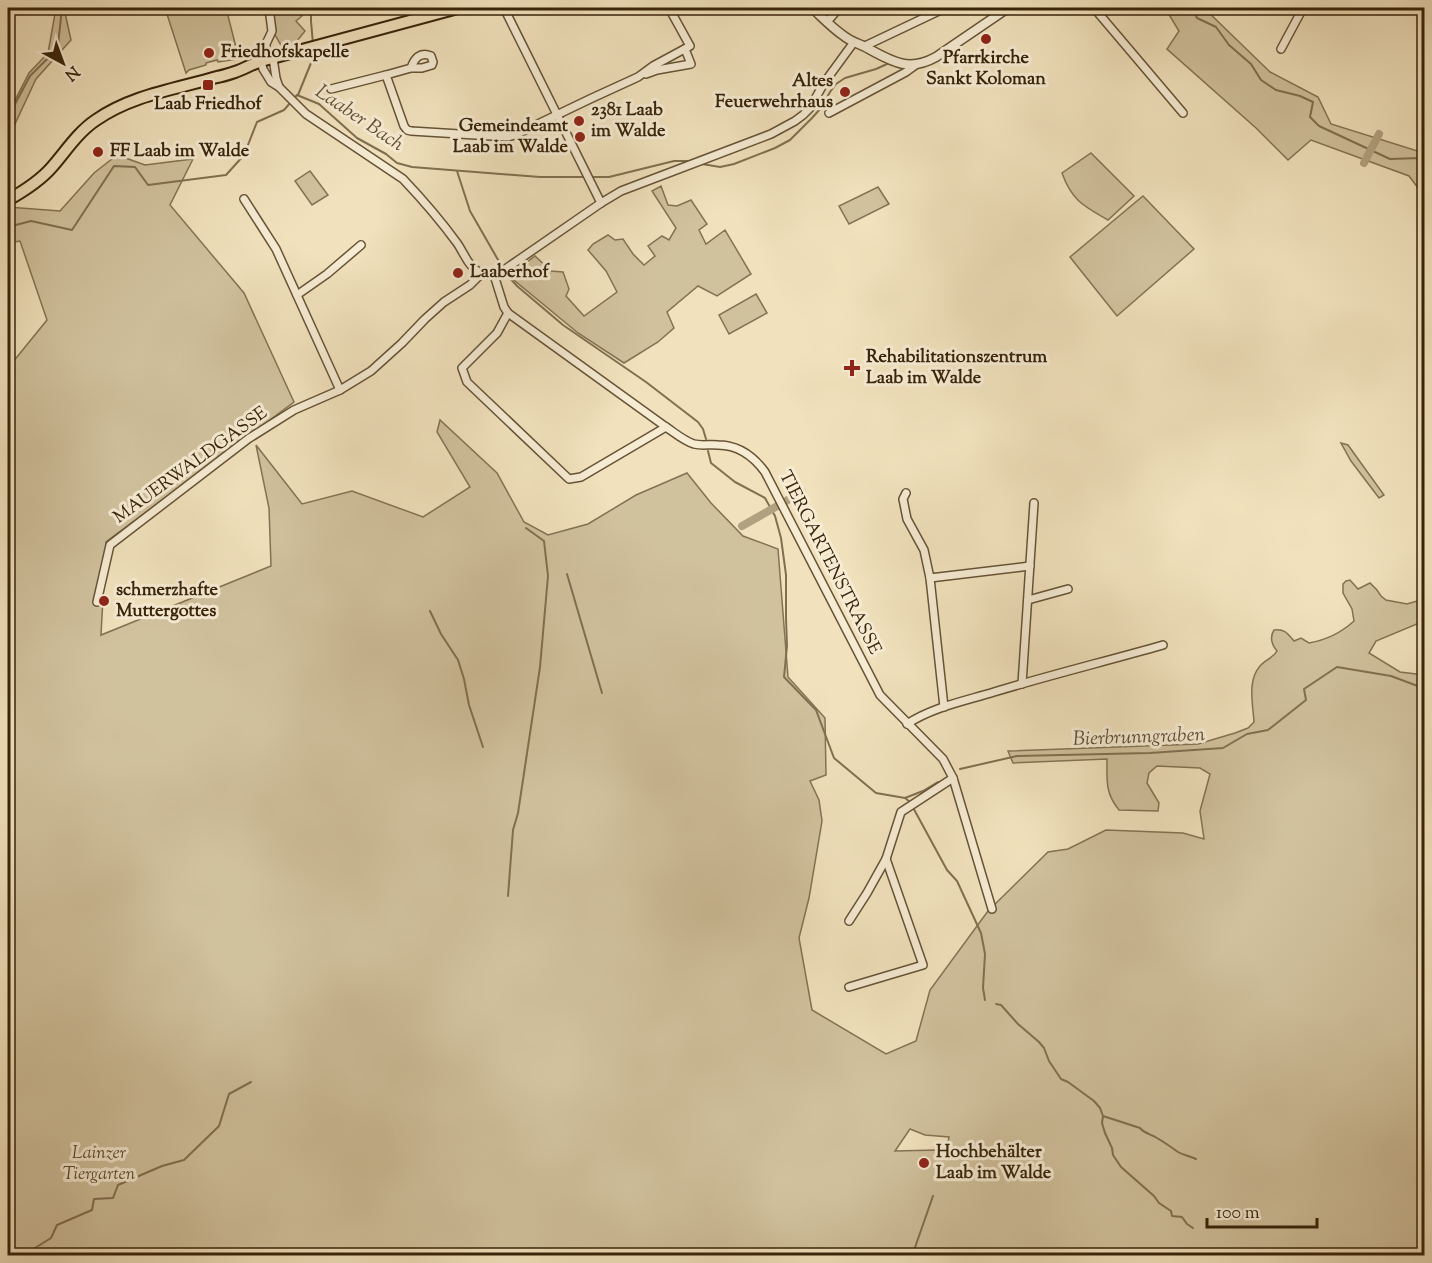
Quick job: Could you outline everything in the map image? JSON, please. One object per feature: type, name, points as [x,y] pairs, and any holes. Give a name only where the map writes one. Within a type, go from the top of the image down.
[{"type":"main road","points":[[8,200],[40,179],[76,137],[94,121],[116,108],[177,87],[186,80],[209,72],[241,63],[264,60],[458,8]]},
{"type":"street","points":[[269,8],[272,31],[266,44],[263,69],[271,82],[306,114],[403,179],[457,243],[472,266],[487,276],[508,268],[621,191],[771,134],[795,122],[810,108],[835,66],[854,42]]},
{"type":"street","points":[[504,8],[601,203]]},
{"type":"street","points":[[638,78],[653,66],[690,46],[669,8]]},
{"type":"street","points":[[812,8],[846,38],[865,46],[883,58],[897,63],[917,64],[936,57],[1008,8]]},
{"type":"street","points":[[827,22],[839,8]]},
{"type":"street","points":[[865,46],[945,8]]},
{"type":"street","points":[[1094,8],[1183,113]]},
{"type":"street","points":[[1281,49],[1303,8]]},
{"type":"street","points":[[386,75],[407,130],[508,137],[522,133],[557,114],[657,70],[691,64],[685,49]]},
{"type":"street","points":[[264,60],[279,87]]},
{"type":"street","points":[[829,112],[917,64]]},
{"type":"street","points":[[331,89],[411,68]]},
{"type":"street","points":[[244,199],[276,249],[340,390]]},
{"type":"street","points":[[297,295],[327,274],[361,245]]},
{"type":"street","name":"MAUERWALDGASSE","points":[[97,602],[110,545],[248,439],[294,410],[340,390],[371,371],[402,344],[437,308],[470,285],[481,274]]},
{"type":"street","points":[[494,275],[508,313],[497,333],[462,368],[467,382],[569,479],[581,477],[666,427]]},
{"type":"street","name":"TIERGARTENSTRASSE","points":[[508,313],[684,440],[695,444],[721,444],[746,453],[757,461],[765,472],[880,695],[943,759],[953,778],[992,909]]},
{"type":"street","points":[[906,493],[903,499],[907,519],[924,550],[930,578],[944,707]]},
{"type":"street","points":[[1022,684],[1034,503]]},
{"type":"street","points":[[930,578],[1030,566]]},
{"type":"street","points":[[1028,600],[1068,589]]},
{"type":"street","points":[[907,724],[920,716],[944,707],[1163,645]]},
{"type":"street","points":[[849,921],[886,859],[901,812],[953,778]]},
{"type":"street","points":[[849,987],[923,965],[886,859]]},
{"type":"green space","points":[[56,8],[64,8],[71,40],[36,79],[8,139],[8,114],[29,73],[48,53]]},
{"type":"green space","points":[[165,8],[226,8],[239,59],[218,62],[217,60],[186,73]]},
{"type":"green space","points":[[272,8],[303,8],[299,12],[302,16],[296,21],[305,31],[297,41],[282,47],[274,33]]},
{"type":"green space","points":[[1165,8],[1204,8],[1270,72],[1318,97],[1331,124],[1424,153],[1424,196],[1409,176],[1311,140],[1288,160],[1256,128],[1167,49],[1179,31]]},
{"type":"green space","points":[[1091,153],[1134,196],[1108,220],[1080,202],[1070,190],[1062,173]]},
{"type":"green space","name":"Lainzer Tiergarten","points":[[117,155],[145,165],[193,159],[170,205],[244,293],[294,402],[106,542],[101,635],[271,566],[269,508],[256,445],[302,504],[352,491],[423,517],[470,487],[437,432],[440,420],[497,473],[524,522],[548,535],[588,524],[636,495],[687,473],[711,503],[743,536],[778,549],[788,677],[825,718],[826,775],[810,781],[819,800],[822,821],[809,898],[799,938],[812,1010],[886,1054],[916,1041],[930,990],[988,911],[1048,852],[1068,849],[1106,830],[1183,833],[1204,839],[1200,811],[1210,774],[1200,768],[1157,766],[1149,773],[1147,783],[1159,803],[1158,811],[1119,810],[1109,792],[1107,759],[1013,763],[1008,751],[1198,744],[1235,733],[1248,728],[1254,722],[1253,679],[1260,666],[1277,651],[1272,641],[1274,630],[1283,631],[1294,641],[1301,638],[1309,643],[1328,638],[1344,629],[1354,621],[1352,609],[1343,593],[1343,584],[1350,580],[1358,589],[1370,583],[1386,600],[1407,604],[1424,599],[1424,621],[1376,641],[1369,653],[1400,672],[1424,675],[1424,1255],[8,1255],[8,368],[47,320],[20,241],[8,243],[8,207],[60,211],[94,173]],"holes":[[[910,1129],[925,1135],[949,1137],[946,1152],[938,1150],[895,1151]]]},
{"type":"green space","points":[[310,171],[328,195],[312,205],[295,181]]},
{"type":"green space","points":[[661,186],[668,205],[677,206],[691,200],[707,224],[699,230],[706,244],[725,230],[751,274],[717,296],[698,286],[667,312],[674,328],[658,342],[624,363],[578,333],[509,276],[535,256],[551,271],[563,272],[569,289],[566,296],[584,316],[617,292],[606,271],[588,250],[593,244],[608,235],[615,240],[623,239],[644,265],[655,256],[648,246],[662,236],[669,240],[676,228],[652,191]]},
{"type":"green space","points":[[878,187],[889,204],[849,224],[839,206]]},
{"type":"green space","points":[[1143,196],[1194,249],[1117,316],[1070,257]]},
{"type":"green space","points":[[756,294],[767,313],[729,334],[719,315]]},
{"type":"green space","points":[[1341,443],[1348,445],[1384,495],[1379,498],[1351,461]]},
{"type":"waterway","points":[[58,45],[62,8]]},
{"type":"waterway","points":[[313,44],[311,11],[316,8]]},
{"type":"waterway","points":[[1192,8],[1197,18],[1216,27],[1229,45],[1251,64],[1261,80],[1276,90],[1313,102],[1310,117],[1319,126],[1390,159],[1420,158],[1419,171],[1424,181]]},
{"type":"waterway","points":[[298,95],[313,58],[313,50]]},
{"type":"waterway","points":[[8,132],[15,104],[30,76],[52,54]]},
{"type":"waterway","name":"Laaber Bach","points":[[702,164],[720,167],[734,164],[790,140],[821,108],[836,84],[845,78],[887,64]]},
{"type":"waterway","name":"Laaber Bach","points":[[8,227],[31,221],[72,230],[114,166],[135,167],[148,185],[226,175],[244,155],[257,122],[284,110],[297,95],[319,104],[357,138],[386,154],[397,163],[412,167],[540,177],[584,177]]},
{"type":"waterway","points":[[1364,163],[1379,134]]},
{"type":"waterway","name":"Laaber Bach","points":[[590,177],[609,177],[674,161],[690,161]]},
{"type":"waterway","points":[[457,171],[470,211],[501,265]]},
{"type":"waterway","points":[[507,275],[563,325],[646,382],[698,422],[706,439]]},
{"type":"waterway","name":"Bierbrunngraben","points":[[708,451],[711,463],[735,482],[765,498],[775,516],[781,538],[786,575],[787,646],[784,677],[816,710],[834,758],[876,793],[905,798],[938,782]]},
{"type":"waterway","name":"Bierbrunngraben","points":[[742,526],[802,492]]},
{"type":"waterway","points":[[508,896],[513,830],[518,813],[540,667],[548,576],[544,541],[526,528]]},
{"type":"waterway","points":[[567,574],[602,693]]},
{"type":"waterway","points":[[430,611],[441,634],[458,660],[469,705],[483,747]]},
{"type":"waterway","name":"Bierbrunngraben","points":[[960,769],[1017,756],[1150,753],[1223,748],[1247,734],[1268,730],[1306,700],[1304,689],[1337,667],[1391,676],[1423,688],[1424,691]]},
{"type":"waterway","points":[[905,798],[910,802],[947,870],[957,881],[981,933],[985,954],[983,988],[985,1000]]},
{"type":"waterway","points":[[996,1004],[1001,1005],[1039,1042],[1061,1079],[1094,1101],[1100,1108],[1105,1133],[1113,1155],[1121,1167],[1159,1203],[1171,1211],[1172,1216],[1182,1217],[1193,1228]]},
{"type":"waterway","points":[[27,1253],[51,1238],[57,1225],[92,1210],[94,1199],[113,1198],[118,1185],[162,1166],[184,1160],[219,1126],[229,1094],[251,1082]]},
{"type":"waterway","points":[[1103,1116],[1140,1128],[1178,1152],[1196,1159]]},
{"type":"waterway","points":[[912,1256],[933,1196]]},
{"type":"waterway","points":[[8,1251],[27,1253],[28,1256]]},
{"type":"place","name":"Pfarrkirche Sankt Koloman","points":[[986,39]]},
{"type":"place","name":"Friedhofskapelle","points":[[209,53]]},
{"type":"place","name":"Laab Friedhof","points":[[208,85]]},
{"type":"place","name":"Altes Feuerwehrhaus","points":[[845,92]]},
{"type":"place","name":"2381 Laab im Walde","points":[[579,121]]},
{"type":"place","name":"Gemeindeamt Laab im Walde","points":[[580,137]]},
{"type":"place","name":"FF Laab im Walde","points":[[98,152]]},
{"type":"place","name":"Laaberhof","points":[[458,273]]},
{"type":"place","name":"Rehabilitationszentrum Laab im Walde","points":[[852,368]]},
{"type":"place","name":"schmerzhafte Muttergottes","points":[[104,601]]},
{"type":"place","name":"Hochbehälter Laab im Walde","points":[[924,1163]]}]
